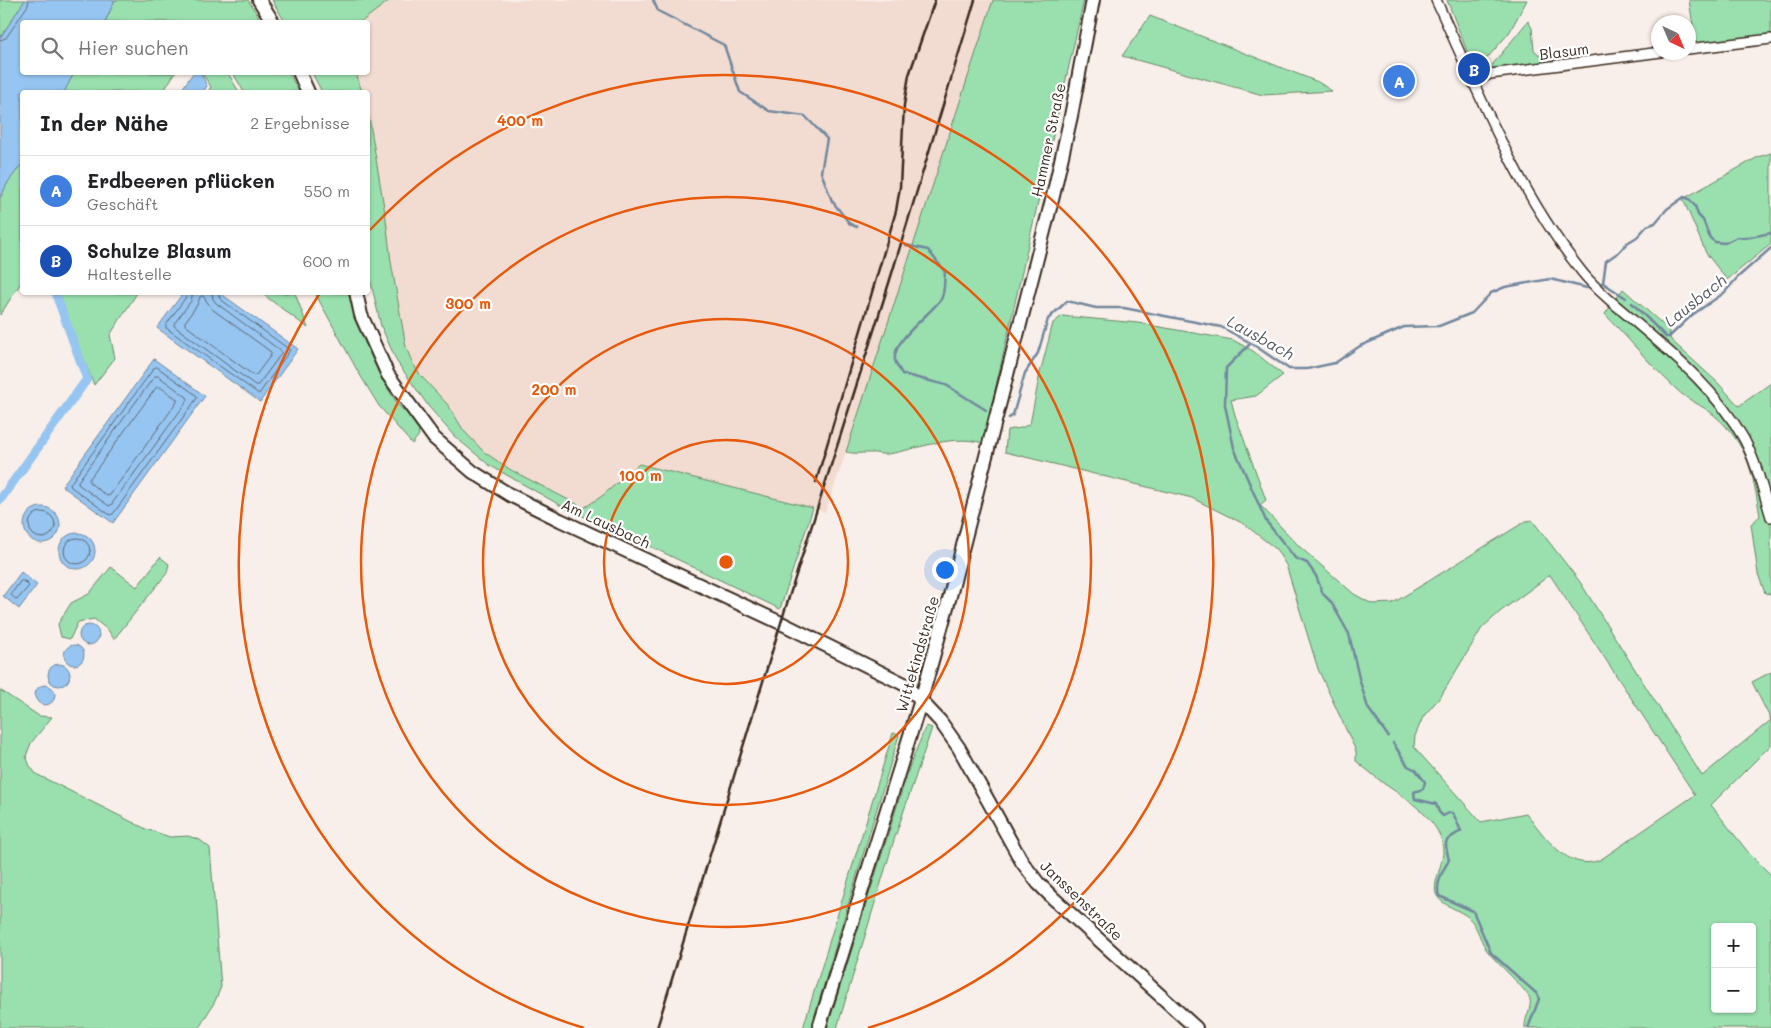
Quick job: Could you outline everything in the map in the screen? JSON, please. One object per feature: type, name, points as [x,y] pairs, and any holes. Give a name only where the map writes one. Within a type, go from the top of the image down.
[{"type":"main road","points":[[259,0],[272,20]]},
{"type":"main road","name":"Hammer Straße","points":[[1030,285],[1071,116],[1093,0]]},
{"type":"main road","points":[[300,75],[307,90]]},
{"type":"main road","name":"Wittekindstraße","points":[[819,1028],[921,700],[953,587],[1030,285]]},
{"type":"main road","name":"Am Lausbach","points":[[357,295],[361,315],[388,375],[434,438],[474,472],[510,494],[560,520],[766,615],[893,677],[906,685],[921,700]]},
{"type":"main road","name":"Janssenstraße","points":[[921,700],[940,721],[960,748],[1008,838],[1031,875],[1053,898],[1196,1028]]},
{"type":"street","points":[[1436,0],[1512,163],[1560,242],[1599,291],[1693,374],[1724,409],[1751,453],[1771,517]]},
{"type":"street","points":[[1696,48],[1771,38]]},
{"type":"street","name":"Blasum","points":[[1473,82],[1490,74],[1651,53]]},
{"type":"shaded area","points":[[390,0],[993,0],[853,433],[825,513],[813,508],[639,464],[602,496],[584,508],[511,470],[484,452],[464,431],[448,405],[421,376],[412,362],[406,347],[370,123],[370,90],[361,90],[357,75],[370,75],[370,20],[364,20]]},
{"type":"green space","points":[[0,0],[25,0],[0,38]]},
{"type":"green space","points":[[115,0],[248,0],[261,20],[206,20],[106,20]]},
{"type":"green space","points":[[272,0],[390,0],[364,20],[284,20]]},
{"type":"green space","points":[[993,0],[1084,0],[983,443],[959,440],[947,441],[886,454],[846,452]]},
{"type":"green space","points":[[1447,0],[1527,0],[1509,33],[1475,72]]},
{"type":"green space","points":[[1689,0],[1771,0],[1771,36],[1696,45],[1696,15],[1691,15]]},
{"type":"green space","points":[[1150,16],[1318,82],[1332,91],[1263,95],[1122,56]]},
{"type":"green space","points":[[1528,21],[1532,28],[1534,50],[1551,65],[1484,75]]},
{"type":"green space","points":[[73,75],[174,75],[164,90],[65,90]]},
{"type":"green space","points":[[203,75],[229,75],[238,90],[209,90],[211,87]]},
{"type":"green space","points":[[234,75],[290,75],[298,90],[243,90]]},
{"type":"green space","points":[[313,75],[357,75],[361,90],[321,90]]},
{"type":"green space","points":[[370,123],[406,347],[412,362],[421,376],[448,405],[464,431],[484,452],[511,470],[584,508],[602,496],[639,464],[813,508],[780,609],[602,523],[574,513],[489,465],[454,436],[429,407],[397,362],[381,326],[370,279]]},
{"type":"green space","points":[[1771,153],[1771,244],[1727,280],[1706,253],[1683,199],[1758,157]]},
{"type":"green space","points":[[20,167],[20,284],[0,315],[0,198],[8,182]]},
{"type":"green space","points":[[1623,289],[1668,329],[1671,340],[1717,382],[1739,406],[1771,383],[1771,594],[1765,593],[1758,574],[1751,524],[1760,516],[1755,487],[1742,449],[1735,437],[1714,415],[1676,389],[1605,314]]},
{"type":"green space","points":[[58,295],[136,295],[110,335],[115,358],[94,385]]},
{"type":"green space","points":[[264,295],[296,295],[308,328]]},
{"type":"green space","points":[[316,295],[350,295],[355,320],[379,374],[398,405],[417,423],[419,435],[412,444],[379,406]]},
{"type":"green space","points":[[1062,316],[1138,323],[1233,340],[1253,351],[1283,375],[1256,396],[1231,400],[1266,500],[1260,505],[1300,547],[1354,594],[1372,604],[1393,603],[1526,521],[1532,520],[1580,582],[1702,776],[1771,720],[1771,745],[1711,805],[1748,852],[1771,875],[1771,1028],[1525,1028],[1530,1003],[1528,995],[1489,953],[1483,945],[1472,921],[1437,896],[1435,887],[1443,852],[1442,841],[1437,830],[1422,811],[1356,761],[1356,751],[1318,669],[1286,565],[1276,549],[1244,524],[1192,498],[1005,452],[1007,430],[1021,428],[1030,424],[1040,373],[1053,323]],"holes":[[[1550,575],[1695,795],[1600,860],[1588,863],[1577,861],[1567,856],[1548,841],[1526,813],[1481,822],[1414,747],[1415,736],[1423,717],[1441,696],[1482,628],[1501,611]]]},
{"type":"green space","points":[[160,557],[169,564],[167,573],[114,639],[108,630],[94,619],[78,622],[70,639],[61,637],[58,624],[71,603],[89,594],[111,567],[137,587]]},
{"type":"green space","points":[[1771,672],[1771,720],[1752,682]]},
{"type":"green space","points":[[0,690],[39,716],[52,717],[31,743],[26,756],[36,774],[146,829],[170,837],[188,836],[200,840],[210,848],[221,987],[199,1028],[0,1028]]},
{"type":"green space","points":[[926,726],[932,728],[894,840],[837,1028],[827,1028],[910,765]]},
{"type":"green space","points":[[893,733],[899,735],[811,1028],[803,1028]]},
{"type":"water","points":[[25,0],[115,0],[106,20],[20,20],[20,75],[73,75],[65,90],[20,90],[20,167],[8,182],[0,198],[0,38]]},
{"type":"water","points":[[192,75],[202,75],[207,86],[204,90],[181,90]]},
{"type":"water","points":[[182,295],[223,295],[298,349],[260,402],[157,328]]},
{"type":"water","points":[[154,359],[205,396],[113,523],[62,486]]},
{"type":"water","points":[[42,507],[55,512],[60,525],[55,538],[42,543],[29,538],[24,525],[29,512]]},
{"type":"water","points":[[77,533],[90,538],[95,551],[90,564],[77,569],[64,564],[59,551],[64,538]]},
{"type":"water","points":[[21,572],[37,585],[19,609],[3,596]]},
{"type":"water","points":[[85,625],[93,625],[99,631],[99,639],[93,645],[85,645],[79,639],[79,631]]},
{"type":"water","points":[[70,645],[78,645],[84,651],[84,659],[78,665],[70,665],[64,659],[64,651]]},
{"type":"water","points":[[59,664],[69,671],[70,675],[63,685],[59,686],[49,679],[48,675],[55,665]]},
{"type":"water","points":[[41,685],[49,685],[55,691],[55,699],[49,705],[41,705],[35,699],[35,691]]},
{"type":"waterway","name":"Lausbach","points":[[653,0],[658,11],[724,45],[740,92],[769,111],[805,116],[827,139],[821,172],[832,201],[850,224],[857,227]]},
{"type":"waterway","points":[[1603,283],[1606,261],[1637,237],[1647,226],[1655,223],[1667,209],[1684,197],[1689,199],[1695,206],[1710,238],[1715,242],[1725,243],[1737,237],[1745,238],[1771,233]]},
{"type":"waterway","name":"Lausbach","points":[[906,245],[928,250],[945,272],[944,286],[941,299],[899,344],[896,352],[896,364],[902,374],[946,385],[986,410]]},
{"type":"waterway","name":"Lausbach","points":[[1632,303],[1666,337],[1669,337],[1692,315],[1724,293],[1738,277],[1771,248]]},
{"type":"waterway","name":"Lausbach","points":[[1009,418],[1013,415],[1025,373],[1038,353],[1048,319],[1067,301],[1096,308],[1124,308],[1221,327],[1251,343],[1289,369],[1307,369],[1335,363],[1360,346],[1404,327],[1439,326],[1472,313],[1491,293],[1505,287],[1550,279],[1587,288]]},
{"type":"waterway","name":"Lausbach","points":[[1601,283],[1626,298]]},
{"type":"waterway","points":[[0,500],[87,379],[56,295]]},
{"type":"waterway","points":[[1251,343],[1226,368],[1225,405],[1234,448],[1266,521],[1295,558],[1307,563],[1316,576],[1323,594],[1331,602],[1349,634],[1368,708],[1388,736]]},
{"type":"waterway","points":[[1393,743],[1408,766],[1416,770],[1425,782],[1423,789],[1414,792],[1415,799],[1436,804],[1443,816],[1453,813],[1461,831],[1446,842],[1449,860],[1439,882],[1439,896],[1473,911],[1491,953],[1537,994],[1539,999],[1528,1028]]},
{"type":"railway","points":[[816,482],[896,211],[900,187],[904,105],[909,75],[935,0]]},
{"type":"railway","points":[[657,1028],[975,0]]},
{"type":"place","name":"Schulze Blasum","points":[[1474,69]]},
{"type":"place","name":"Erdbeeren pflücken","points":[[1399,81]]}]
